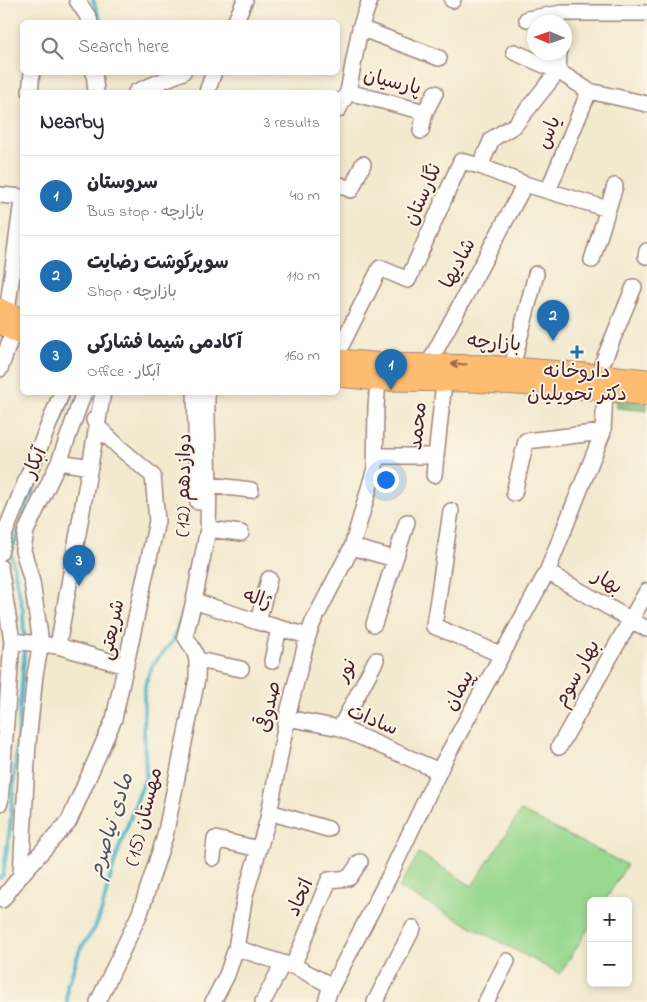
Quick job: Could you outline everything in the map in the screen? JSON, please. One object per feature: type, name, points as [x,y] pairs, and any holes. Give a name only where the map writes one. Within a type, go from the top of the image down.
[{"type":"main road","name":"بازارچه","points":[[340,359],[386,363],[490,364],[516,373],[601,382],[647,379]]},
{"type":"main road","points":[[488,383],[497,375],[495,369],[490,364]]},
{"type":"main road","name":"بازارچه","points":[[340,377],[378,381],[488,383],[516,373]]},
{"type":"main road","name":"بازارچه","points":[[601,382],[647,396]]},
{"type":"street","points":[[77,0],[90,20]]},
{"type":"street","points":[[236,20],[245,0]]},
{"type":"street","points":[[340,106],[348,92],[360,28],[370,0]]},
{"type":"street","points":[[547,15],[562,12],[647,13]]},
{"type":"street","points":[[360,28],[438,58]]},
{"type":"street","points":[[514,52],[558,71],[588,91],[647,104]]},
{"type":"street","points":[[559,60],[558,71],[515,125],[492,139],[480,166],[525,184],[608,209]]},
{"type":"street","points":[[30,90],[32,75]]},
{"type":"street","points":[[94,75],[96,90]]},
{"type":"street","points":[[141,90],[176,75]]},
{"type":"street","points":[[207,90],[213,75]]},
{"type":"street","name":"یاس","points":[[548,191],[588,91]]},
{"type":"street","name":"پارسیان","points":[[348,92],[426,112]]},
{"type":"street","points":[[421,131],[426,112],[435,93]]},
{"type":"street","name":"نگارستان","points":[[340,348],[380,268],[408,280],[461,161],[480,166]]},
{"type":"street","points":[[340,185],[351,190],[363,164]]},
{"type":"street","name":"شادیها","points":[[428,363],[525,184]]},
{"type":"street","points":[[592,260],[615,186]]},
{"type":"street","points":[[0,195],[20,197]]},
{"type":"street","points":[[0,369],[11,322],[20,223]]},
{"type":"street","points":[[647,251],[647,256]]},
{"type":"street","points":[[516,373],[536,274]]},
{"type":"street","name":"پیمان","points":[[326,1002],[332,986],[389,877],[439,771],[547,572],[603,432],[601,382],[634,287]]},
{"type":"street","name":"صدوقی","points":[[213,1002],[227,975],[236,948],[245,896],[269,812],[286,718],[312,622],[352,547],[374,468],[378,381]]},
{"type":"street","name":"محمد","points":[[434,475],[444,382]]},
{"type":"street","name":"آبکار","points":[[0,554],[4,535],[61,395]]},
{"type":"street","points":[[83,395],[96,426]]},
{"type":"street","name":"آبکار","points":[[21,875],[28,742],[35,675],[41,643],[32,582],[23,550],[26,531],[60,462],[83,395]]},
{"type":"street","points":[[58,646],[102,395]]},
{"type":"street","name":"دوازدهم (12)","points":[[195,395],[198,502]]},
{"type":"street","name":"دوازدهم (12)","points":[[198,660],[185,636],[208,529],[207,395]]},
{"type":"street","name":"شریعتی","points":[[21,875],[69,820],[114,719],[157,521],[154,476],[96,426]]},
{"type":"street","points":[[514,493],[526,441],[603,432]]},
{"type":"street","points":[[375,456],[436,456]]},
{"type":"street","points":[[60,462],[90,467]]},
{"type":"street","points":[[209,485],[251,490]]},
{"type":"street","points":[[451,511],[434,626],[502,655]]},
{"type":"street","points":[[374,624],[407,522]]},
{"type":"street","points":[[208,529],[241,533]]},
{"type":"street","points":[[352,547],[395,559]]},
{"type":"street","points":[[0,567],[12,641],[0,801]]},
{"type":"street","name":"بهار","points":[[547,572],[647,629]]},
{"type":"street","points":[[258,622],[269,579]]},
{"type":"street","name":"بهار سوم","points":[[559,748],[647,591]]},
{"type":"street","name":"ژاله","points":[[194,601],[308,636]]},
{"type":"street","points":[[272,661],[279,628]]},
{"type":"street","points":[[12,641],[58,646],[126,666]]},
{"type":"street","points":[[198,660],[241,669]]},
{"type":"street","name":"مهستان (15)","points":[[98,1002],[140,913],[165,836],[197,678],[198,660]]},
{"type":"street","name":"نور","points":[[340,728],[376,660]]},
{"type":"street","name":"سادات","points":[[286,718],[340,728],[439,771]]},
{"type":"street","points":[[269,812],[328,829]]},
{"type":"street","points":[[213,858],[215,839],[259,849]]},
{"type":"street","name":"اتحاد","points":[[288,965],[329,880],[350,878],[360,862]]},
{"type":"street","points":[[1,899],[21,875]]},
{"type":"street","points":[[375,1002],[413,928]]},
{"type":"street","points":[[236,948],[298,968],[332,986]]},
{"type":"street","points":[[486,1002],[507,962]]},
{"type":"street","points":[[263,1002],[288,965]]},
{"type":"green space","points":[[613,395],[647,398],[647,411],[617,408]]},
{"type":"green space","points":[[521,811],[627,865],[607,897],[587,897],[587,930],[560,974],[399,888],[419,853],[472,886]]},
{"type":"waterway","points":[[93,0],[100,20]]},
{"type":"waterway","points":[[24,638],[23,611],[11,554],[27,505],[71,395]]},
{"type":"waterway","name":"مادی نیاصرم","points":[[67,1002],[67,984],[80,949],[95,928],[102,910],[119,848],[146,776],[144,729],[144,693],[146,682],[153,664],[172,642],[184,611]]},
{"type":"waterway","points":[[0,878],[3,875],[10,828],[24,645]]},
{"type":"place","name":"سوپرگوشت رضایت","points":[[553,341]]},
{"type":"place","name":"داروخانه دکتر تحویلیان","points":[[577,352]]},
{"type":"place","name":"سروستان","points":[[391,390]]},
{"type":"place","name":"آکادمی شیما فشارکی","points":[[79,586]]}]
